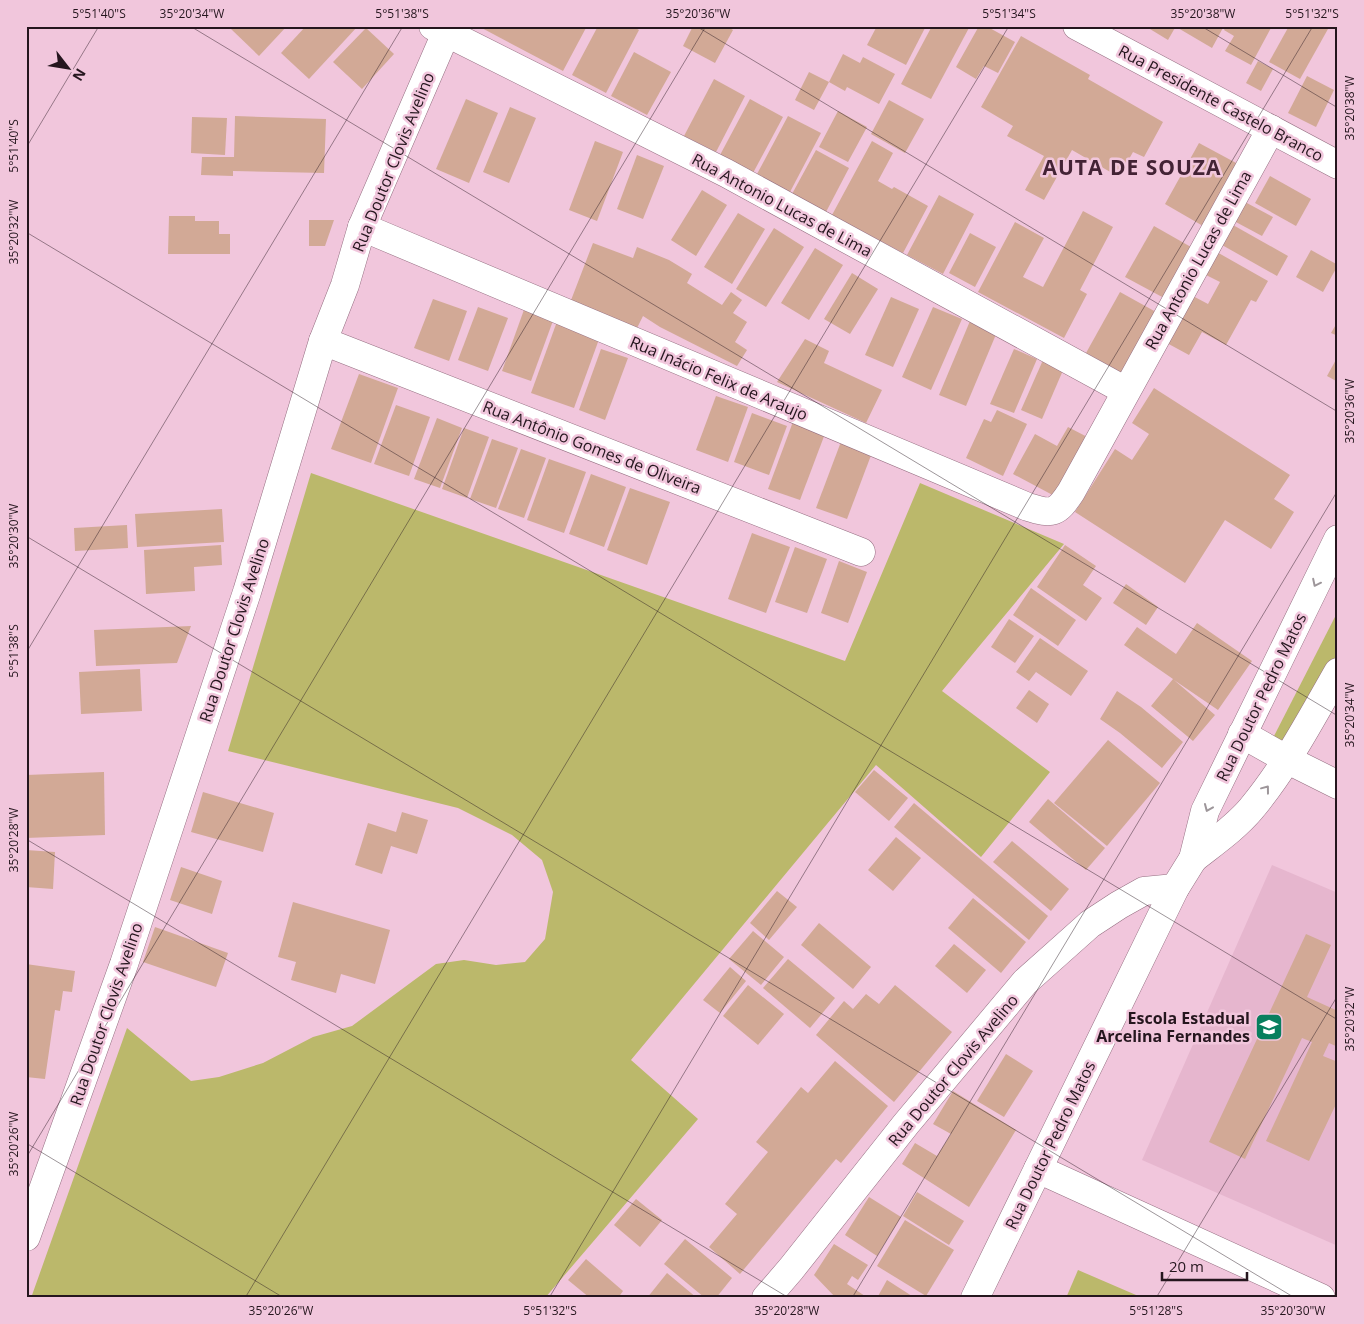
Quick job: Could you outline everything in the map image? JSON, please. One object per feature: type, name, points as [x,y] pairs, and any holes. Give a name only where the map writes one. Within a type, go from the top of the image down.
[{"type":"street","name":"Rua Presidente Castelo Branco","points":[[1077,26],[1338,165]]},
{"type":"street","name":"Rua Antonio Lucas de Lima","points":[[443,29],[726,173],[1126,392]]},
{"type":"street","name":"Rua Doutor Clovis Avelino","points":[[26,1237],[130,945],[247,592],[323,342],[346,285],[362,227],[443,29]]},
{"type":"street","name":"Rua Antonio Lucas de Lima","points":[[1072,492],[1271,129]]},
{"type":"street","name":"Rua Inácio Felix de Araujo","points":[[362,227],[1028,507],[1044,512],[1053,512],[1058,509],[1072,492]]},
{"type":"street","name":"Rua Antônio Gomes de Oliveira","points":[[323,342],[861,552]]},
{"type":"street","name":"Rua Doutor Pedro Matos","points":[[975,1298],[1175,888],[1193,859],[1205,811],[1338,539]]},
{"type":"street","name":"Rua Doutor Pedro Matos","points":[[1193,859],[1228,832],[1251,810],[1288,760],[1338,672]]},
{"type":"street","points":[[1242,734],[1338,785]]},
{"type":"street","name":"Rua Doutor Clovis Avelino","points":[[766,1298],[906,1124],[1025,982],[1090,924],[1119,905],[1144,892],[1175,888]]},
{"type":"street","points":[[1038,1169],[1320,1298]]},
{"type":"shaded area","points":[[311,473],[845,661],[920,483],[1064,544],[942,691],[1050,772],[981,857],[876,765],[631,1060],[698,1119],[545,1298],[31,1298],[127,1028],[191,1081],[219,1077],[263,1063],[313,1037],[352,1026],[436,964],[464,960],[496,965],[525,962],[545,939],[553,892],[542,860],[512,835],[458,808],[228,751]]},
{"type":"shaded area","points":[[1338,611],[1338,654],[1289,741],[1278,746],[1274,736]]},
{"type":"shaded area","name":"Escola Estadual Arcelina Fernandes","points":[[1272,865],[1338,893],[1338,1246],[1142,1160]]},
{"type":"shaded area","points":[[1078,1270],[1143,1298],[1066,1298]]},
{"type":"building","points":[[234,26],[287,26],[259,56],[231,29]]},
{"type":"building","points":[[306,26],[357,27],[309,79],[281,53]]},
{"type":"building","points":[[478,26],[587,26],[563,71]]},
{"type":"building","points":[[598,26],[632,26],[639,30],[606,93],[572,75]]},
{"type":"building","points":[[693,26],[726,26],[733,30],[715,63],[683,46]]},
{"type":"building","points":[[877,26],[926,26],[906,65],[867,45]]},
{"type":"building","points":[[932,26],[970,26],[931,99],[901,84]]},
{"type":"building","points":[[979,26],[986,26],[1015,42],[998,73],[984,66],[976,79],[956,67]]},
{"type":"building","points":[[1145,26],[1176,26],[1168,40]]},
{"type":"building","points":[[1179,26],[1224,26],[1212,48],[1178,28]]},
{"type":"building","points":[[1226,26],[1272,26],[1251,65],[1225,51],[1234,36],[1224,30]]},
{"type":"building","points":[[1289,26],[1323,26],[1328,29],[1300,79],[1269,62]]},
{"type":"building","points":[[366,28],[394,54],[362,89],[333,62]]},
{"type":"building","points":[[1021,36],[1090,75],[1088,79],[1163,122],[1144,157],[1133,152],[1119,177],[1072,150],[1044,200],[1025,190],[1044,156],[1007,136],[1013,126],[981,107]]},
{"type":"building","points":[[634,52],[671,72],[647,115],[611,96]]},
{"type":"building","points":[[843,54],[860,63],[863,57],[895,74],[879,104],[847,87],[845,91],[829,82]]},
{"type":"building","points":[[1258,61],[1273,69],[1261,91],[1246,83]]},
{"type":"building","points":[[809,72],[829,82],[814,110],[795,100]]},
{"type":"building","points":[[1307,76],[1334,90],[1316,127],[1288,113]]},
{"type":"building","points":[[714,79],[745,96],[716,152],[684,136]]},
{"type":"building","points":[[466,99],[498,113],[469,183],[436,169]]},
{"type":"building","points":[[750,99],[783,117],[753,173],[720,155]]},
{"type":"building","points":[[889,100],[924,119],[905,153],[871,134]]},
{"type":"building","points":[[510,107],[536,118],[509,183],[483,172]]},
{"type":"building","points":[[838,111],[867,127],[848,162],[819,147]]},
{"type":"building","points":[[235,116],[326,119],[324,173],[233,171],[233,176],[201,175],[202,157],[234,157]]},
{"type":"building","points":[[788,116],[821,133],[790,192],[757,174]]},
{"type":"building","points":[[192,117],[227,118],[225,155],[191,153]]},
{"type":"building","points":[[595,141],[623,152],[597,221],[569,210]]},
{"type":"building","points":[[872,141],[893,153],[878,181],[892,189],[894,187],[928,206],[903,253],[832,215]]},
{"type":"building","points":[[1199,143],[1238,164],[1203,226],[1165,204]]},
{"type":"building","points":[[816,150],[849,168],[826,212],[792,194]]},
{"type":"building","points":[[637,155],[664,166],[643,219],[617,209]]},
{"type":"building","points":[[1270,176],[1311,199],[1296,226],[1255,203]]},
{"type":"building","points":[[702,190],[727,205],[696,256],[671,240]]},
{"type":"building","points":[[939,195],[974,214],[943,274],[907,255]]},
{"type":"building","points":[[1245,202],[1273,217],[1262,236],[1234,221]]},
{"type":"building","points":[[1083,211],[1113,227],[1080,290],[1087,294],[1064,338],[978,292],[1015,222],[1044,238],[1023,277],[1043,287]]},
{"type":"building","points":[[738,213],[765,229],[732,284],[704,267]]},
{"type":"building","points":[[169,216],[195,216],[195,221],[219,221],[219,234],[230,234],[230,254],[168,254]]},
{"type":"building","points":[[309,220],[334,220],[325,246],[309,246]]},
{"type":"building","points":[[1233,225],[1288,256],[1277,276],[1222,245]]},
{"type":"building","points":[[1154,226],[1191,247],[1164,298],[1125,277]]},
{"type":"building","points":[[774,228],[804,247],[766,307],[736,289]]},
{"type":"building","points":[[970,233],[996,247],[975,287],[949,273]]},
{"type":"building","points":[[593,243],[633,258],[637,247],[669,260],[692,274],[687,283],[722,305],[731,292],[742,300],[733,313],[747,322],[735,342],[747,350],[737,366],[660,327],[643,316],[637,328],[610,316],[608,323],[568,308]]},
{"type":"building","points":[[815,248],[843,265],[809,320],[781,303]]},
{"type":"building","points":[[1311,250],[1338,265],[1323,292],[1296,277]]},
{"type":"building","points":[[1215,251],[1268,281],[1256,302],[1251,300],[1226,345],[1202,332],[1189,355],[1165,342],[1191,295],[1208,304],[1220,282],[1202,273]]},
{"type":"building","points":[[852,273],[878,289],[850,334],[824,319]]},
{"type":"building","points":[[1120,292],[1156,312],[1122,373],[1086,353]]},
{"type":"building","points":[[891,297],[919,309],[893,367],[865,355]]},
{"type":"building","points":[[433,299],[467,311],[449,361],[414,348]]},
{"type":"building","points":[[478,307],[508,318],[488,371],[458,360]]},
{"type":"building","points":[[525,307],[554,318],[531,381],[502,371]]},
{"type":"building","points":[[933,307],[962,319],[931,390],[902,377]]},
{"type":"building","points":[[559,316],[602,331],[574,408],[531,393]]},
{"type":"building","points":[[970,321],[997,332],[966,406],[939,395]]},
{"type":"building","points":[[1338,321],[1338,336],[1331,333]]},
{"type":"building","points":[[805,339],[829,351],[824,363],[882,390],[866,423],[777,382]]},
{"type":"building","points":[[601,349],[628,358],[605,420],[579,410]]},
{"type":"building","points":[[1014,349],[1037,359],[1014,413],[990,404]]},
{"type":"building","points":[[1338,356],[1338,382],[1327,376]]},
{"type":"building","points":[[1043,360],[1064,368],[1042,419],[1021,410]]},
{"type":"building","points":[[359,374],[398,388],[371,463],[331,449]]},
{"type":"building","points":[[1154,388],[1290,475],[1274,499],[1294,512],[1271,549],[1225,520],[1185,583],[1075,512],[1115,449],[1132,460],[1149,434],[1132,423]]},
{"type":"building","points":[[716,396],[748,407],[728,462],[696,450]]},
{"type":"building","points":[[396,405],[430,417],[409,476],[374,464]]},
{"type":"building","points":[[997,410],[1027,424],[1003,476],[966,458],[984,419],[991,422]]},
{"type":"building","points":[[752,413],[787,426],[769,475],[734,462]]},
{"type":"building","points":[[437,418],[462,428],[440,488],[414,479]]},
{"type":"building","points":[[794,419],[826,431],[800,500],[768,489]]},
{"type":"building","points":[[1068,427],[1095,441],[1062,500],[1013,474],[1035,434],[1057,446]]},
{"type":"building","points":[[464,428],[489,437],[467,498],[442,489]]},
{"type":"building","points":[[492,439],[518,448],[496,508],[470,499]]},
{"type":"building","points":[[842,439],[873,450],[847,519],[816,508]]},
{"type":"building","points":[[521,449],[546,458],[524,518],[498,509]]},
{"type":"building","points":[[549,459],[586,472],[564,533],[527,520]]},
{"type":"building","points":[[591,474],[626,487],[604,547],[569,534]]},
{"type":"building","points":[[630,488],[670,502],[647,565],[607,550]]},
{"type":"building","points":[[222,509],[224,542],[137,547],[135,514]]},
{"type":"building","points":[[127,525],[128,548],[75,551],[74,528]]},
{"type":"building","points":[[752,533],[790,547],[766,613],[728,599]]},
{"type":"building","points":[[221,545],[222,565],[194,567],[195,591],[146,594],[144,550]]},
{"type":"building","points":[[1065,545],[1096,566],[1083,585],[1102,598],[1086,621],[1037,587]]},
{"type":"building","points":[[795,547],[827,559],[807,613],[775,602]]},
{"type":"building","points":[[839,561],[867,572],[848,623],[821,613]]},
{"type":"building","points":[[1126,584],[1158,607],[1146,625],[1113,603]]},
{"type":"building","points":[[1031,588],[1076,620],[1058,646],[1013,615]]},
{"type":"building","points":[[1009,619],[1034,636],[1015,663],[991,647]]},
{"type":"building","points":[[1197,623],[1252,661],[1218,710],[1174,680],[1215,715],[1193,741],[1151,706],[1173,679],[1124,645],[1137,627],[1176,654]]},
{"type":"building","points":[[191,626],[177,663],[96,666],[94,630]]},
{"type":"building","points":[[1040,638],[1088,671],[1071,696],[1036,672],[1029,681],[1016,672]]},
{"type":"building","points":[[140,669],[142,711],[81,714],[79,672]]},
{"type":"building","points":[[1029,690],[1049,704],[1037,723],[1016,708]]},
{"type":"building","points":[[1117,691],[1141,707],[1183,742],[1162,768],[1100,719]]},
{"type":"building","points":[[1108,740],[1160,783],[1107,846],[1054,803]]},
{"type":"building","points":[[874,770],[908,798],[889,821],[855,792]]},
{"type":"building","points":[[104,772],[105,835],[26,838],[26,775]]},
{"type":"building","points":[[203,792],[274,813],[263,852],[191,832]]},
{"type":"building","points":[[1048,799],[1105,848],[1086,870],[1029,822]]},
{"type":"building","points":[[914,803],[1048,916],[1029,940],[894,827]]},
{"type":"building","points":[[402,812],[428,820],[417,854],[391,846],[382,874],[355,865],[368,823],[396,832]]},
{"type":"building","points":[[896,837],[921,858],[893,891],[868,870]]},
{"type":"building","points":[[1012,841],[1069,889],[1051,911],[993,862]]},
{"type":"building","points":[[26,850],[55,852],[53,889],[26,887]]},
{"type":"building","points":[[181,867],[222,881],[212,914],[170,900]]},
{"type":"building","points":[[777,891],[797,907],[769,940],[750,923]]},
{"type":"building","points":[[973,898],[1026,942],[1001,973],[948,928]]},
{"type":"building","points":[[293,902],[390,930],[375,984],[341,974],[336,993],[291,980],[296,962],[278,957]]},
{"type":"building","points":[[819,923],[871,967],[853,989],[801,945]]},
{"type":"building","points":[[155,927],[228,953],[216,987],[143,962]]},
{"type":"building","points":[[753,931],[784,957],[761,985],[729,959]]},
{"type":"building","points":[[1306,934],[1331,945],[1307,997],[1338,1011],[1338,1047],[1329,1043],[1323,1056],[1338,1062],[1338,1100],[1309,1161],[1266,1141],[1312,1042],[1302,1038],[1245,1159],[1209,1142]]},
{"type":"building","points":[[954,944],[986,970],[967,993],[935,966]]},
{"type":"building","points":[[788,959],[835,998],[810,1028],[763,988]]},
{"type":"building","points":[[26,964],[75,971],[72,992],[63,991],[60,1011],[55,1010],[45,1079],[26,1077]]},
{"type":"building","points":[[730,967],[746,981],[720,1013],[703,1000]]},
{"type":"building","points":[[748,985],[784,1014],[758,1045],[723,1016]]},
{"type":"building","points":[[895,985],[952,1032],[894,1102],[816,1035],[844,1001],[853,1009],[866,994],[879,1004]]},
{"type":"building","points":[[1006,1054],[1033,1071],[1004,1117],[977,1101]]},
{"type":"building","points":[[835,1061],[888,1106],[841,1163],[836,1159],[740,1274],[709,1247],[737,1214],[725,1204],[768,1152],[756,1142],[801,1087],[808,1093]]},
{"type":"building","points":[[953,1091],[1016,1130],[969,1207],[902,1164],[915,1143],[937,1156],[951,1134],[933,1124]]},
{"type":"building","points":[[917,1192],[964,1221],[949,1245],[903,1216]]},
{"type":"building","points":[[869,1197],[901,1217],[877,1256],[845,1235]]},
{"type":"building","points":[[636,1199],[662,1220],[640,1247],[614,1225]]},
{"type":"building","points":[[905,1220],[954,1250],[926,1296],[877,1266]]},
{"type":"building","points":[[685,1239],[732,1278],[716,1298],[705,1298],[664,1264]]},
{"type":"building","points":[[834,1244],[868,1265],[858,1280],[852,1276],[847,1284],[868,1298],[836,1298],[814,1275]]},
{"type":"building","points":[[586,1259],[623,1291],[618,1298],[590,1298],[568,1280]]},
{"type":"building","points":[[667,1273],[697,1298],[647,1298]]},
{"type":"building","points":[[887,1280],[915,1298],[877,1298]]},
{"type":"place","name":"Escola Estadual Arcelina Fernandes","points":[[1269,1027]]},
{"type":"district","name":"AUTA DE SOUZA","points":[[1132,167]]}]
